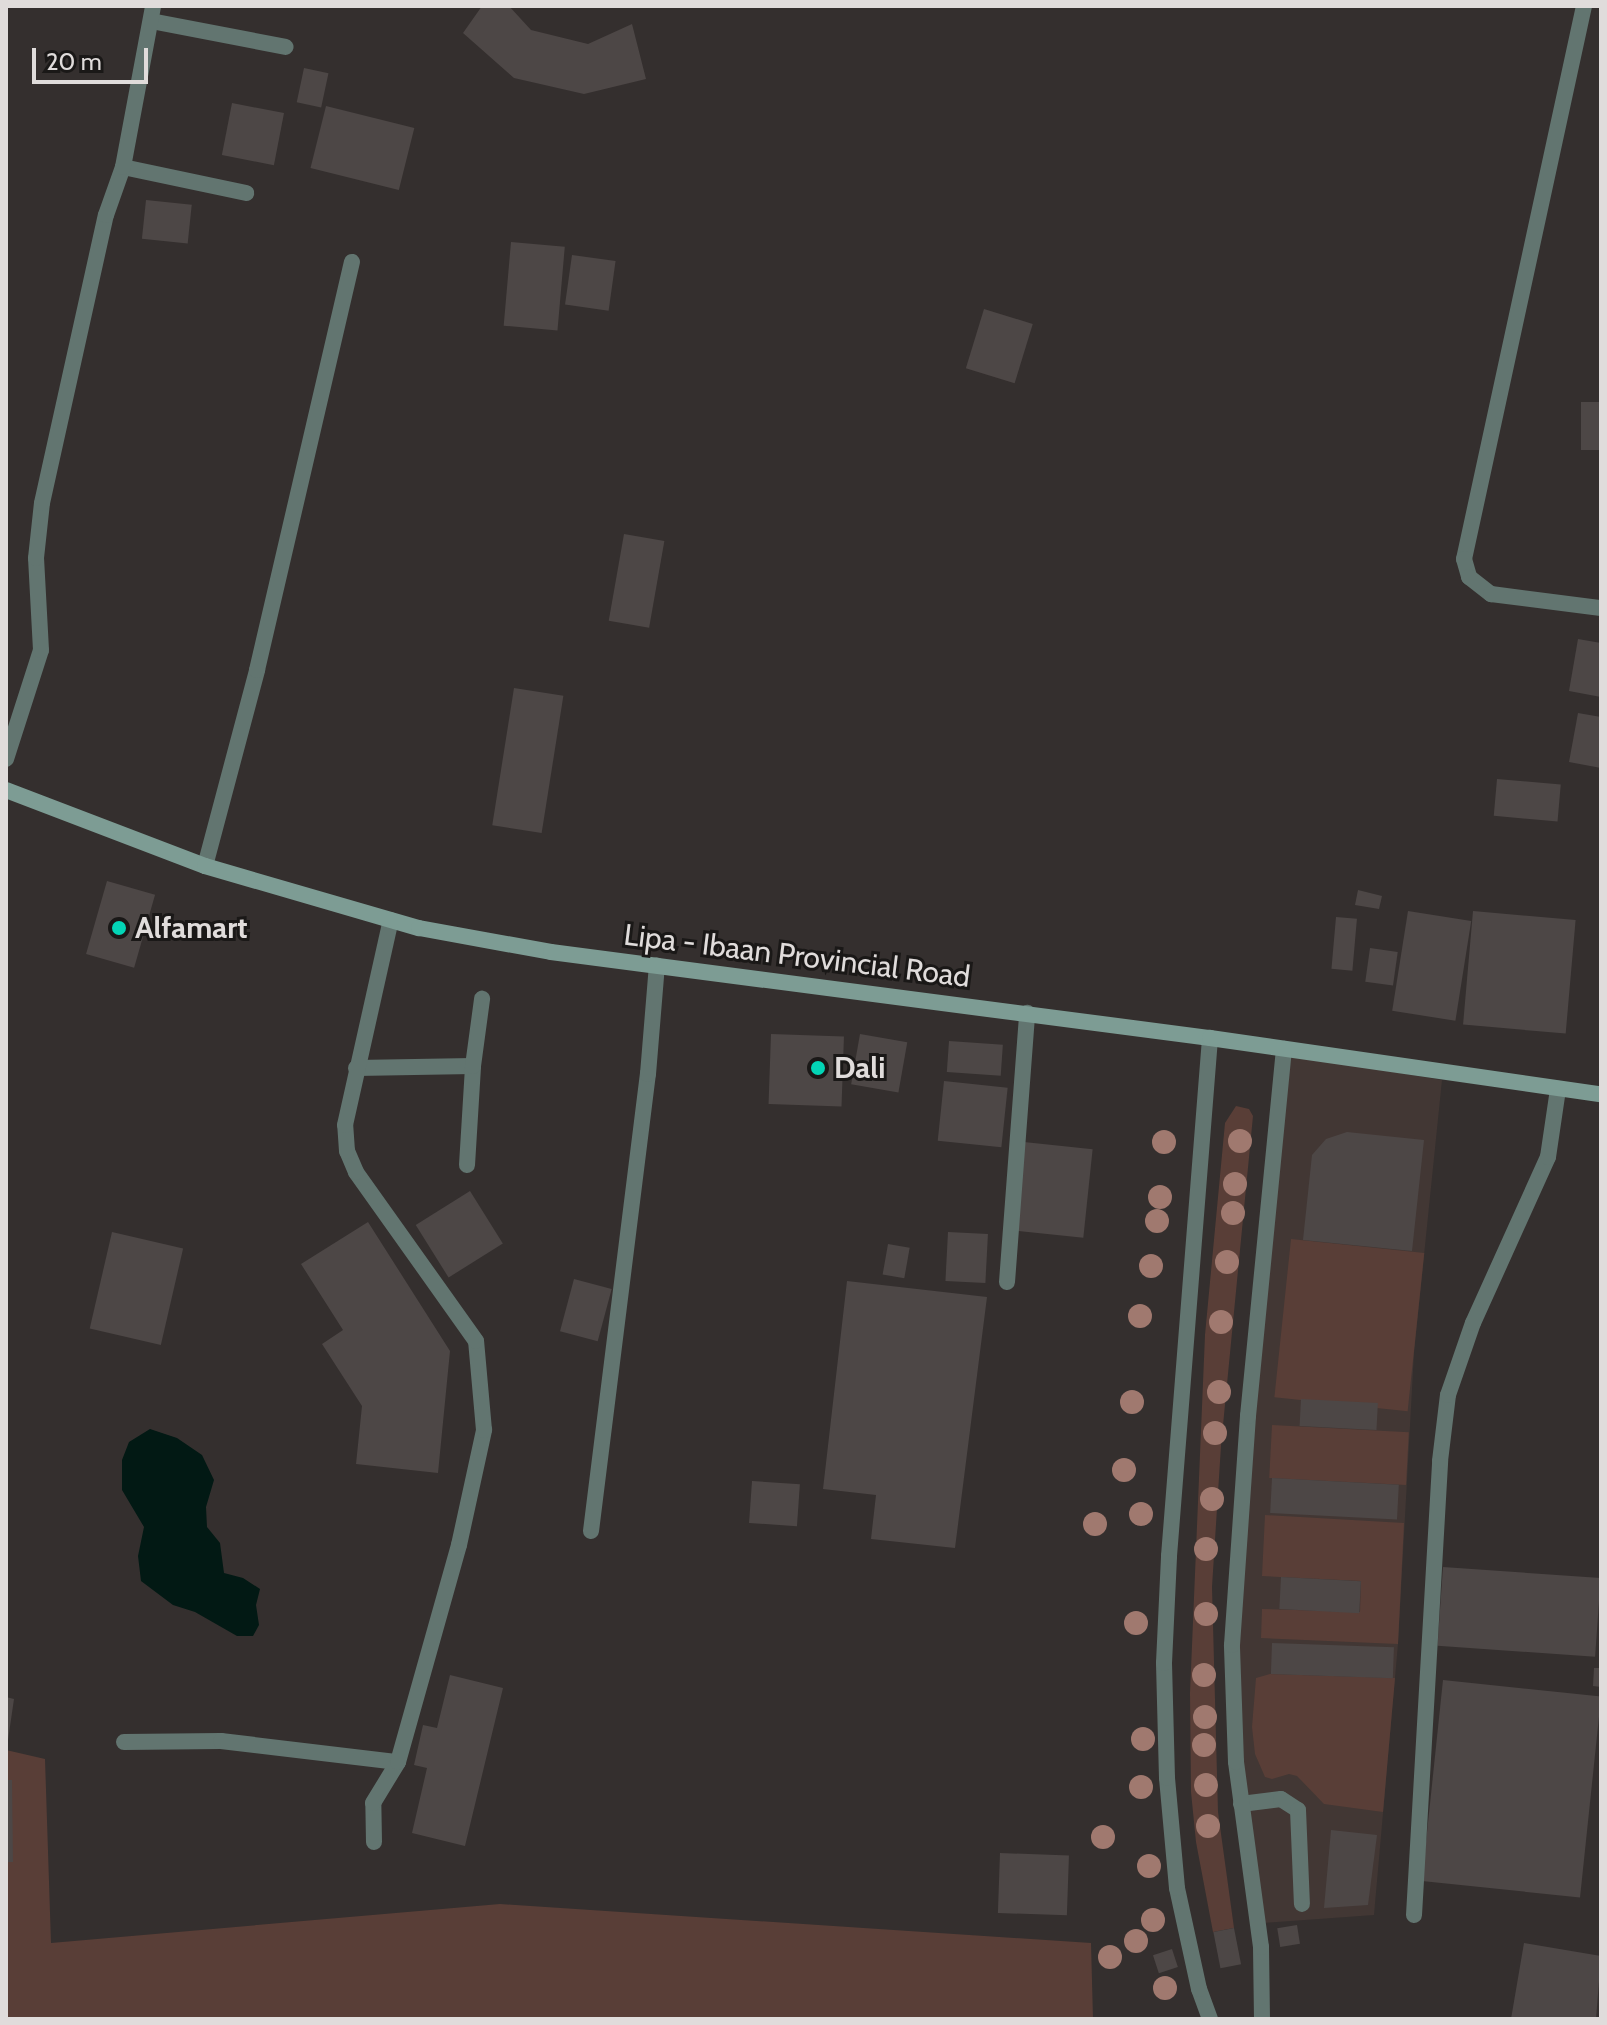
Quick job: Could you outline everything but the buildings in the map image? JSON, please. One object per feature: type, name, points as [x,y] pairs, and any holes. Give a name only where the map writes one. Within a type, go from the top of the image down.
[{"type":"main road","name":"Lipa - Ibaan Provincial Road","points":[[6,790],[205,866],[391,920],[511,945],[1210,1038],[1601,1094]]},
{"type":"street","points":[[1584,6],[1464,559],[1469,577],[1491,594],[1601,608]]},
{"type":"street","points":[[6,759],[41,650],[36,558],[42,503],[106,215],[123,167],[152,14],[286,47]]},
{"type":"street","points":[[123,167],[246,193]]},
{"type":"street","points":[[205,866],[261,656],[352,262]]},
{"type":"street","points":[[374,1842],[373,1803],[398,1762],[459,1545],[484,1430],[476,1341],[356,1172],[347,1151],[345,1125],[391,920]]},
{"type":"street","points":[[591,1531],[648,1074],[657,965]]},
{"type":"street","points":[[467,1165],[473,1066],[482,999]]},
{"type":"street","points":[[1007,1282],[1027,1013]]},
{"type":"street","points":[[1210,1038],[1169,1556],[1164,1663],[1167,1778],[1177,1888],[1199,1989],[1210,2019]]},
{"type":"street","points":[[1262,2019],[1261,1947],[1241,1804],[1233,1717],[1232,1645],[1248,1416],[1284,1049]]},
{"type":"street","points":[[356,1068],[473,1066]]},
{"type":"street","points":[[1414,1915],[1440,1461],[1448,1395],[1473,1323],[1548,1157],[1558,1089]]},
{"type":"street","points":[[124,1742],[221,1741],[398,1762]]},
{"type":"street","points":[[1241,1804],[1281,1799],[1298,1810],[1302,1904]]},
{"type":"shaded area","points":[[1290,1055],[1442,1080],[1414,1353],[1398,1644],[1374,1915],[1263,1923],[1242,1760],[1238,1646],[1250,1465]]},
{"type":"shaded area","points":[[1236,1106],[1249,1109],[1253,1116],[1221,1446],[1212,1587],[1218,1812],[1234,1928],[1213,1932],[1196,1842],[1191,1792],[1190,1693],[1205,1335],[1225,1123]]},
{"type":"shaded area","points":[[1291,1239],[1424,1253],[1408,1411],[1274,1397]]},
{"type":"shaded area","points":[[1272,1425],[1409,1432],[1406,1485],[1269,1478]]},
{"type":"shaded area","points":[[150,1429],[177,1438],[202,1455],[214,1480],[206,1507],[207,1527],[220,1543],[224,1573],[243,1578],[260,1589],[256,1605],[259,1625],[253,1636],[237,1636],[195,1612],[173,1605],[141,1581],[138,1556],[144,1527],[122,1490],[122,1460],[129,1442]]},
{"type":"shaded area","points":[[1265,1515],[1404,1523],[1398,1644],[1261,1638],[1262,1609],[1360,1612],[1361,1581],[1262,1576]]},
{"type":"shaded area","points":[[1270,1674],[1395,1678],[1383,1812],[1324,1804],[1297,1776],[1265,1777],[1255,1754],[1252,1727],[1256,1678]]},
{"type":"shaded area","points":[[6,1750],[45,1759],[51,1943],[500,1904],[1091,1943],[1093,2019],[6,2019]]},
{"type":"place","name":"Alfamart","points":[[119,928]]},
{"type":"place","name":"Dali","points":[[818,1068]]}]
